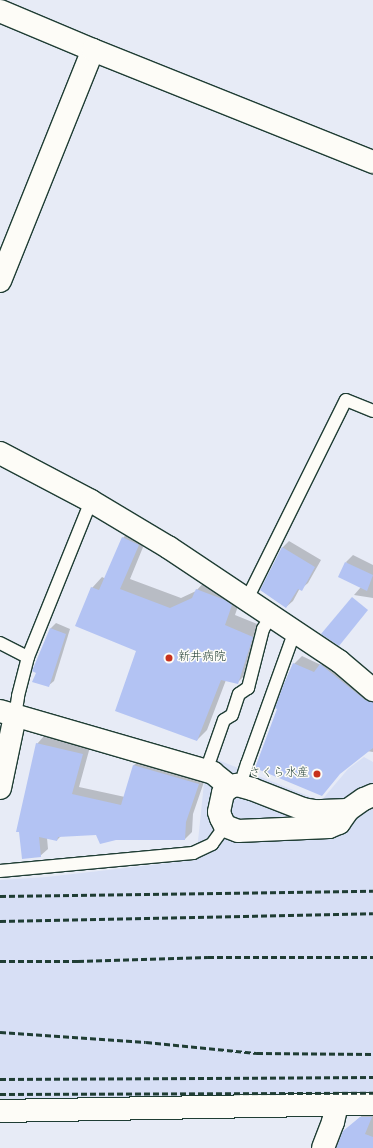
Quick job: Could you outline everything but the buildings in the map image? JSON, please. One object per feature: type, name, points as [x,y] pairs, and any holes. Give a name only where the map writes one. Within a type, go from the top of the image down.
[{"type":"street","points":[[0,11],[93,50],[373,162]]},
{"type":"street","points":[[0,281],[4,259],[93,50]]},
{"type":"street","points":[[0,453],[91,501],[168,547],[339,661],[373,690]]},
{"type":"street","points":[[0,788],[8,713],[206,771],[236,787],[303,809],[315,811],[348,810]]},
{"type":"street","points":[[236,787],[223,793],[219,812],[225,826],[238,831],[329,827],[340,823],[348,810],[364,798],[373,795]]},
{"type":"street","points":[[323,1148],[333,1122],[337,1104]]},
{"type":"street","points":[[0,1111],[373,1104]]},
{"type":"lane","points":[[247,599],[346,400],[373,411]]},
{"type":"lane","points":[[8,713],[18,696],[28,657],[91,501]]},
{"type":"lane","points":[[206,771],[224,720],[232,715],[239,694],[248,688],[263,629],[271,616]]},
{"type":"lane","points":[[236,787],[242,779],[295,632]]},
{"type":"lane","points":[[0,643],[28,657]]},
{"type":"lane","points":[[0,871],[193,853],[212,844],[225,826]]},
{"type":"shaded area","points":[[364,757],[373,762],[373,1099],[0,1102],[0,880],[46,877],[196,860],[204,783],[213,758],[321,801],[348,769]]},
{"type":"railway","points":[[0,896],[373,891]]},
{"type":"railway","points":[[0,921],[373,913]]},
{"type":"railway","points":[[0,961],[78,961],[208,957],[373,957]]},
{"type":"railway","points":[[0,1032],[146,1042],[257,1053],[373,1054]]},
{"type":"railway","points":[[0,1079],[373,1077]]},
{"type":"railway","points":[[0,1094],[373,1093]]},
{"type":"place","name":"新井病院","points":[[169,658]]},
{"type":"place","name":"さくら水産","points":[[317,774]]}]
